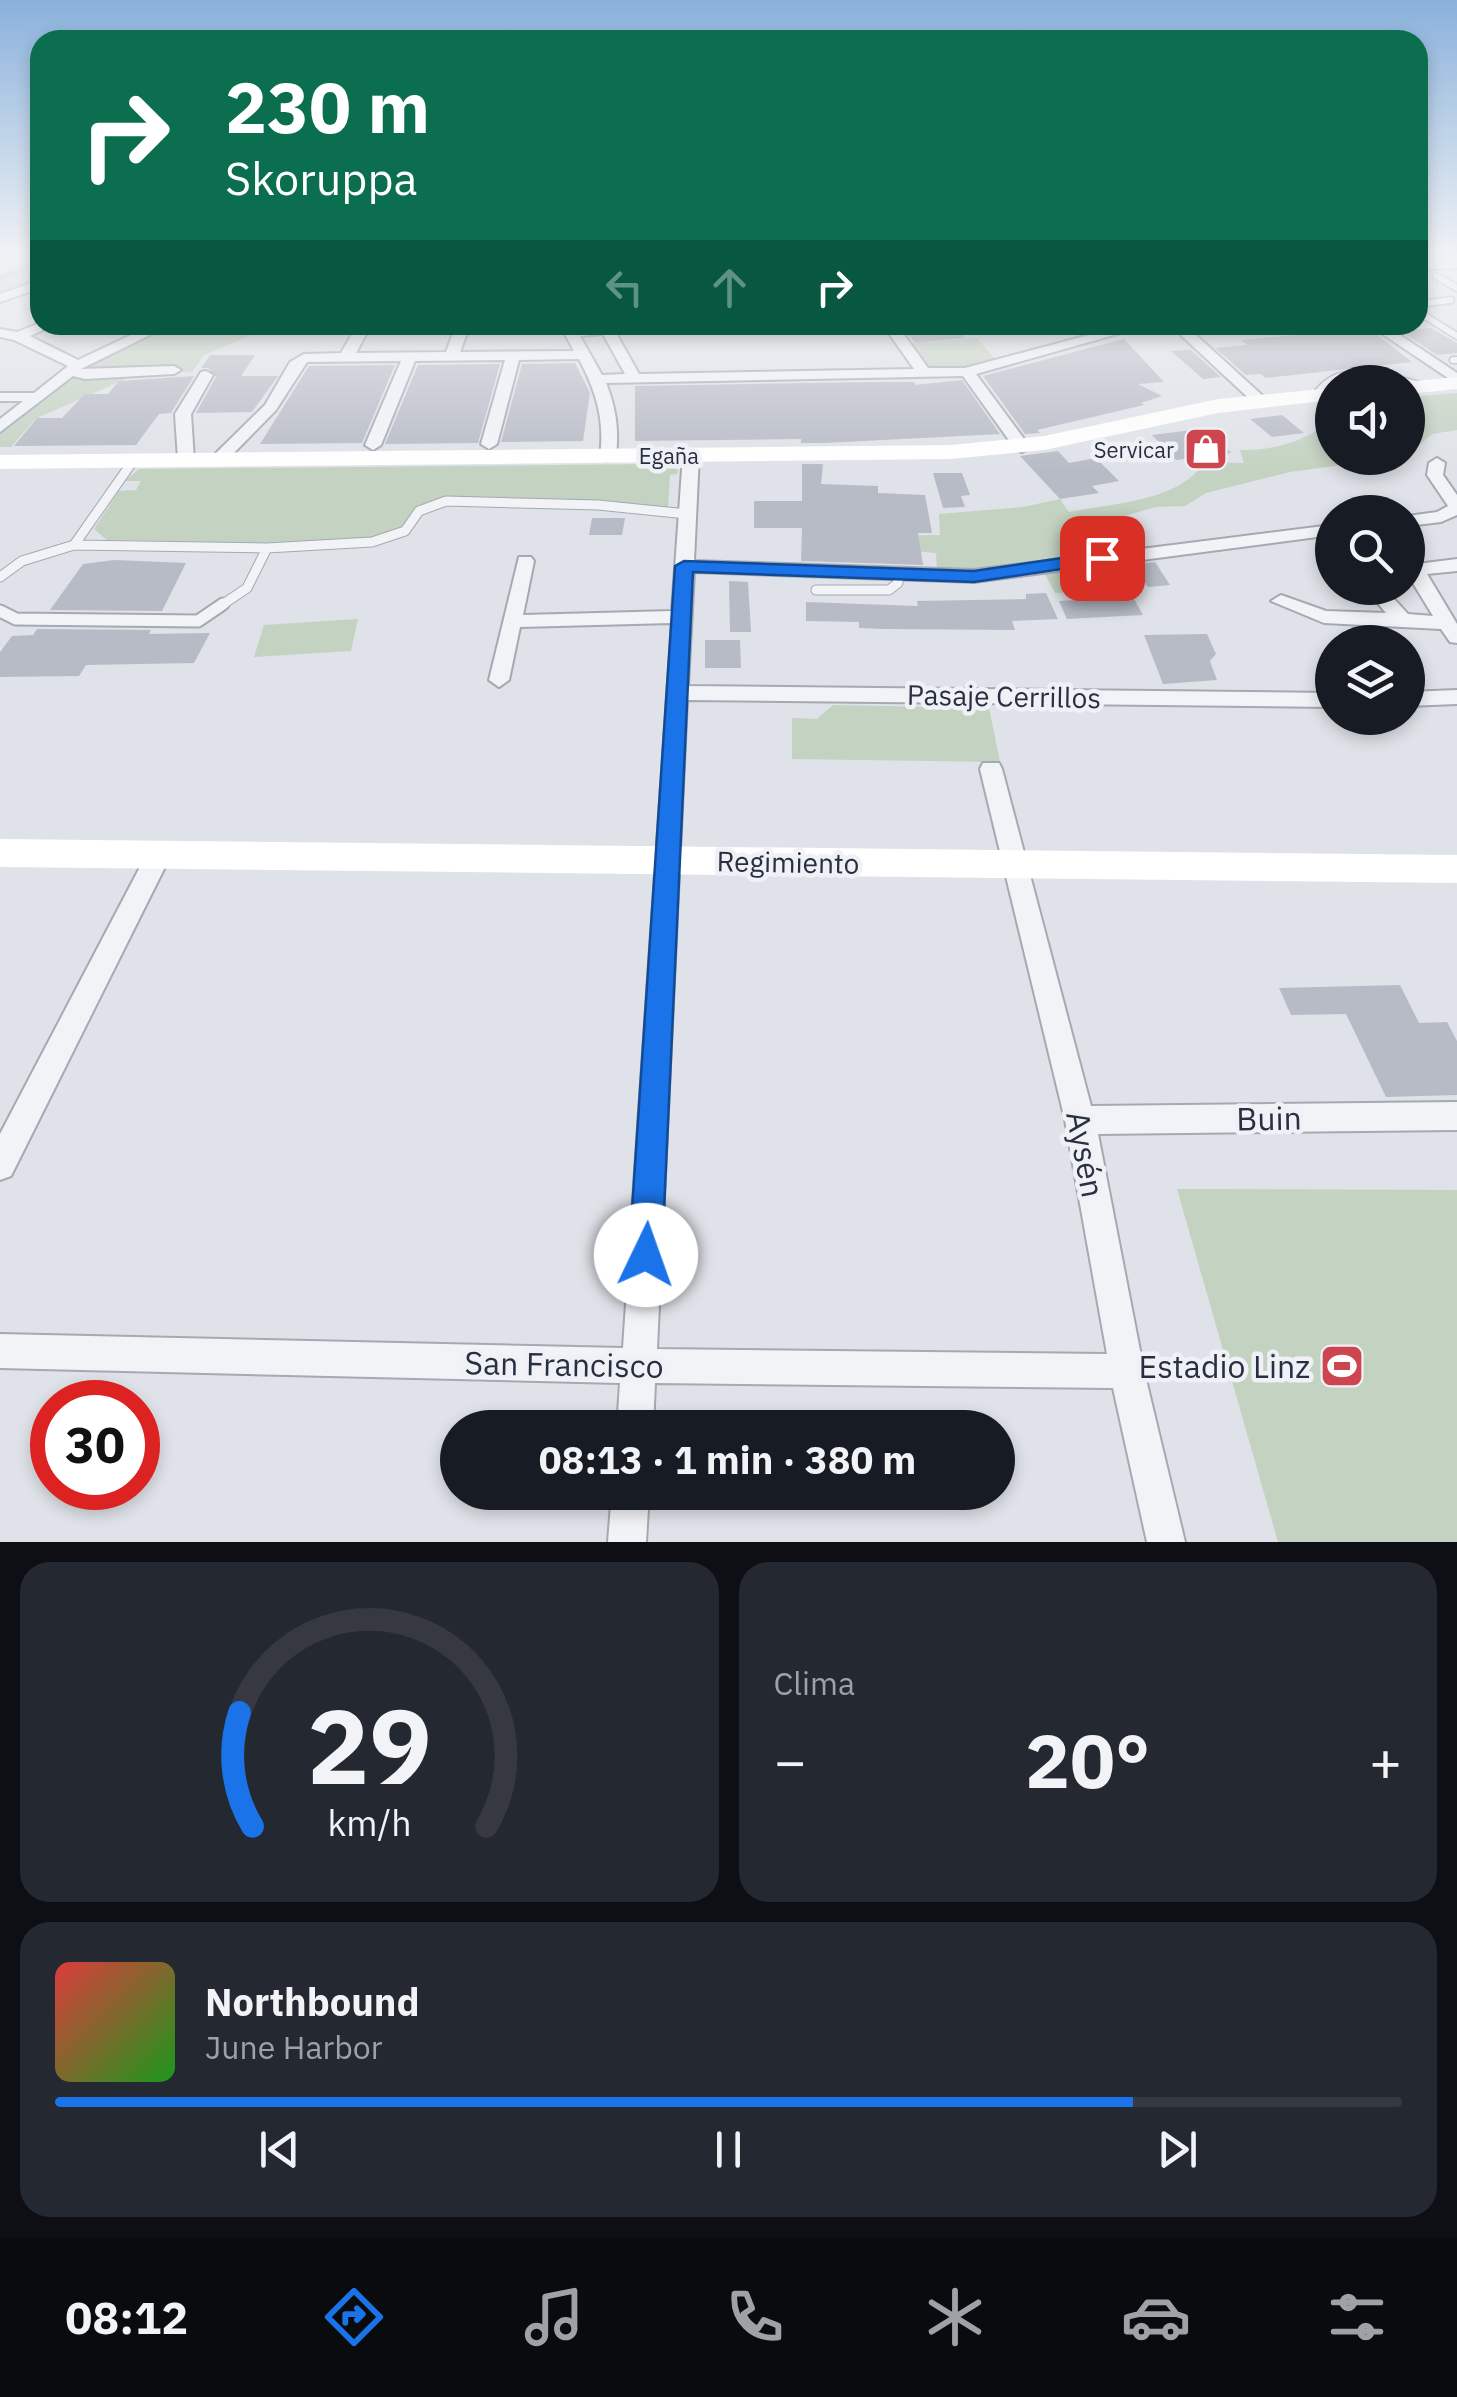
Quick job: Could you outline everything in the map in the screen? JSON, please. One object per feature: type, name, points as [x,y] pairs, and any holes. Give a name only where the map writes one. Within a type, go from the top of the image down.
[{"type":"main road","points":[[1425,386],[1457,381]]},
{"type":"main road","name":"Egaña","points":[[0,462],[924,453],[1022,447],[1153,418],[1259,400],[1315,396]]},
{"type":"main road","name":"Regimiento","points":[[0,853],[1457,869]]},
{"type":"street","points":[[18,336],[30,331]]},
{"type":"street","points":[[0,333],[18,336],[85,375],[174,370]]},
{"type":"street","points":[[0,427],[75,368],[143,335]]},
{"type":"street","points":[[347,356],[359,335]]},
{"type":"street","points":[[452,356],[459,335]]},
{"type":"street","points":[[572,335],[610,410],[608,456]]},
{"type":"street","points":[[611,335],[634,378]]},
{"type":"street","points":[[897,335],[925,374]]},
{"type":"street","points":[[597,379],[967,372],[1105,335]]},
{"type":"street","points":[[1188,335],[1259,400]]},
{"type":"street","points":[[1390,335],[1457,381]]},
{"type":"street","points":[[490,444],[513,355]]},
{"type":"street","points":[[218,460],[271,407],[299,361],[316,356],[583,355]]},
{"type":"street","points":[[373,445],[410,356]]},
{"type":"street","points":[[967,372],[1022,447]]},
{"type":"street","points":[[186,460],[183,414],[206,374]]},
{"type":"street","points":[[0,398],[34,397]]},
{"type":"street","points":[[636,1410],[691,455]]},
{"type":"street","points":[[1425,519],[1441,517],[1457,507],[1435,474],[1437,463]]},
{"type":"street","points":[[684,566],[974,576],[1315,532]]},
{"type":"street","points":[[499,680],[524,561]]},
{"type":"street","points":[[1425,567],[1457,565]]},
{"type":"street","points":[[1425,586],[1450,630]]},
{"type":"street","points":[[1281,601],[1324,618],[1402,620],[1450,630]]},
{"type":"street","points":[[1389,605],[1402,620]]},
{"type":"street","points":[[511,622],[681,617]]},
{"type":"street","name":"Pasaje Cerrillos","points":[[676,693],[1315,700]]},
{"type":"street","points":[[1425,697],[1457,696]]},
{"type":"street","name":"Aysén","points":[[992,769],[1080,1120],[1166,1542]]},
{"type":"street","points":[[0,1164],[159,855]]},
{"type":"street","name":"Buin","points":[[1080,1120],[1457,1116]]},
{"type":"street","name":"San Francisco","points":[[0,1351],[640,1366],[1128,1370]]},
{"type":"street","points":[[627,1542],[629,1510]]},
{"type":"lane","points":[[74,545],[132,460]]},
{"type":"lane","points":[[0,578],[22,561],[74,545],[267,548],[385,540],[405,531],[425,507],[446,501],[598,505],[687,514]]},
{"type":"lane","points":[[0,610],[16,619],[198,621],[247,588],[267,548]]},
{"type":"lane","points":[[816,590],[889,590],[898,583],[898,574]]},
{"type":"green space","points":[[149,335],[251,335],[204,355],[192,372],[148,369],[35,419],[11,447],[0,447],[0,432],[83,367]]},
{"type":"green space","points":[[977,338],[997,362],[928,371],[908,344]]},
{"type":"green space","points":[[1457,393],[1457,430],[1432,434],[1425,440],[1425,396]]},
{"type":"green space","points":[[1315,431],[1315,469],[1206,493],[1185,506],[1156,507],[1067,532],[1077,555],[988,569],[937,569],[936,553],[904,550],[877,536],[940,535],[939,514],[1023,507],[1060,499],[1069,512],[1144,499],[1179,485],[1205,462],[1244,463],[1240,450],[1281,446]]},
{"type":"green space","points":[[655,464],[678,469],[677,474],[670,475],[668,509],[607,502],[443,499],[424,504],[399,531],[381,538],[270,543],[107,540],[94,529],[119,491],[136,490],[141,481],[125,481],[139,469]]},
{"type":"green space","points":[[1117,562],[1133,590],[1055,593],[1044,572]]},
{"type":"green space","points":[[358,619],[351,651],[254,657],[264,625]]},
{"type":"green space","points":[[833,705],[989,708],[1000,762],[792,759],[792,718],[817,719]]},
{"type":"green space","name":"Estadio Linz","points":[[1177,1189],[1457,1190],[1457,1542],[1278,1542]]},
{"type":"building","points":[[1428,328],[1457,343],[1457,353],[1437,355],[1407,335],[1428,335]]},
{"type":"building","points":[[909,335],[964,335],[964,338],[915,343]]},
{"type":"building","points":[[1377,335],[1412,362],[1315,365],[1315,373],[1265,378],[1261,374],[1246,375],[1215,348],[1247,345],[1241,340]]},
{"type":"building","points":[[1124,339],[1164,382],[1138,384],[1162,396],[1141,403],[1144,405],[1037,430],[1040,433],[1025,434],[983,376]]},
{"type":"building","points":[[1191,350],[1221,377],[1203,379],[1171,351]]},
{"type":"building","points":[[210,355],[255,355],[241,376],[278,376],[252,412],[196,413],[216,377],[208,368],[201,368]]},
{"type":"building","points":[[575,363],[590,393],[583,441],[501,442],[522,364]]},
{"type":"building","points":[[500,364],[478,443],[385,444],[418,365]]},
{"type":"building","points":[[395,365],[362,443],[260,444],[309,366]]},
{"type":"building","points":[[194,376],[171,413],[159,414],[136,445],[14,446],[37,418],[62,418],[85,394],[108,394],[119,381]]},
{"type":"building","points":[[962,380],[1000,434],[824,443],[801,443],[801,439],[635,441],[635,386],[874,382],[915,385]]},
{"type":"building","points":[[1282,415],[1304,433],[1272,437],[1250,419]]},
{"type":"building","points":[[1207,428],[1231,453],[1176,460],[1152,435]]},
{"type":"building","points":[[1058,451],[1069,463],[1096,458],[1119,481],[1092,486],[1099,493],[1060,499],[1020,456]]},
{"type":"building","points":[[802,464],[823,464],[821,484],[878,486],[878,493],[925,495],[932,533],[918,533],[923,565],[801,561],[802,528],[754,528],[754,501],[802,501]]},
{"type":"building","points":[[933,473],[962,473],[970,495],[961,496],[965,507],[943,508]]},
{"type":"building","points":[[592,518],[625,518],[622,535],[589,535]]},
{"type":"building","points":[[114,560],[186,563],[162,611],[50,610],[83,564]]},
{"type":"building","points":[[1155,562],[1170,585],[1148,587],[1133,565]]},
{"type":"building","points":[[729,581],[748,582],[751,632],[730,632]]},
{"type":"building","points":[[1046,593],[1058,619],[1012,621],[1015,630],[859,628],[859,622],[806,621],[806,602],[918,606],[917,601],[1026,599],[1026,594]]},
{"type":"building","points":[[1133,597],[1143,615],[1067,619],[1059,601]]},
{"type":"building","points":[[37,629],[210,633],[194,663],[86,665],[79,676],[0,677],[0,652],[12,636],[33,635]]},
{"type":"building","points":[[1207,634],[1216,654],[1210,661],[1217,680],[1163,684],[1144,635]]},
{"type":"building","points":[[705,640],[740,640],[741,668],[705,668]]},
{"type":"building","points":[[1400,985],[1419,1023],[1447,1022],[1457,1041],[1457,1095],[1386,1097],[1346,1014],[1291,1015],[1279,988]]},
{"type":"place","name":"Servicar","points":[[1206,449]]},
{"type":"place","name":"Estadio Linz","points":[[1342,1366]]},
{"type":"route","points":[[646,1255],[684,566],[974,576],[1102,558]]}]
